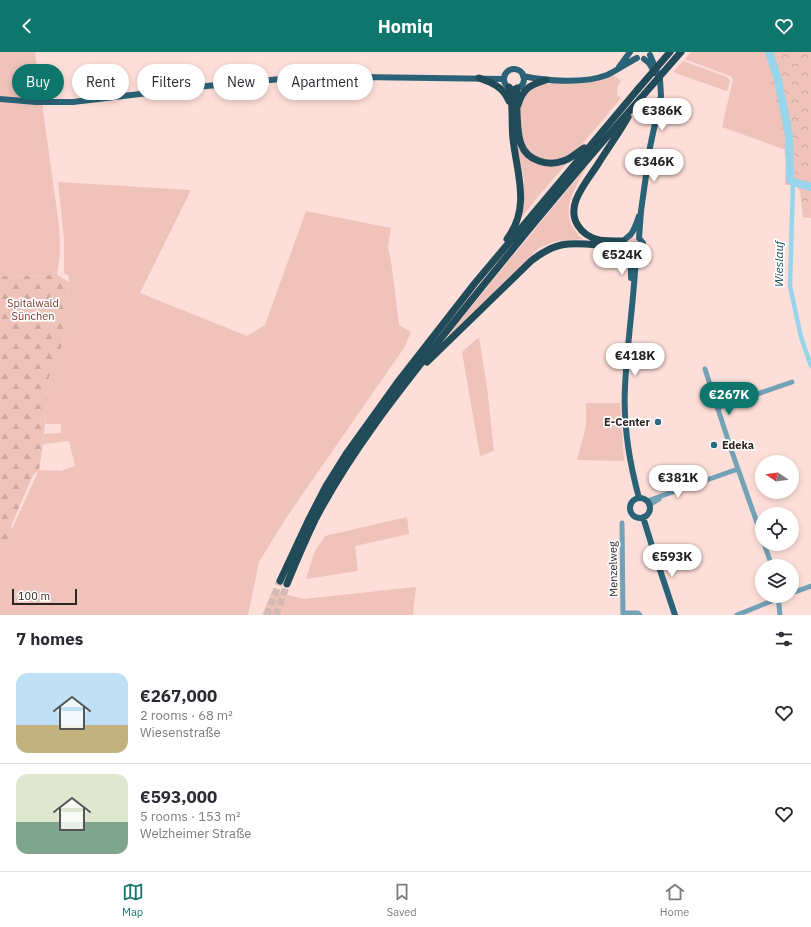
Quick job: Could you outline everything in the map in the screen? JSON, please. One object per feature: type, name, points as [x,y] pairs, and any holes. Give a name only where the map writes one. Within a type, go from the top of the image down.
[{"type":"highway","points":[[623,241],[600,240],[590,237],[579,229],[574,218],[576,199],[611,131],[670,52]]},
{"type":"highway","points":[[589,145],[494,260],[396,383],[346,454],[309,519],[284,582],[344,470],[413,374],[495,271],[611,131],[681,52]]},
{"type":"highway","points":[[479,78],[494,84],[503,90],[514,111]]},
{"type":"highway","points":[[514,111],[523,93],[533,84],[546,80]]},
{"type":"highway","points":[[494,260],[498,250],[509,236],[520,207],[521,191],[513,140],[514,111],[516,97],[520,86]]},
{"type":"highway","points":[[509,87],[521,146],[524,152],[535,160],[547,163],[562,162],[611,131]]},
{"type":"highway","points":[[413,374],[531,261],[548,249],[573,243],[622,249]]},
{"type":"main road","points":[[617,70],[631,52],[640,59],[649,63],[660,85]]},
{"type":"main road","points":[[536,79],[520,86],[509,87],[505,84],[504,79],[506,73],[513,69],[519,71],[523,76],[536,79],[591,79],[607,75],[651,53],[660,79],[661,96],[650,147],[641,211],[639,238]]},
{"type":"main road","points":[[520,86],[523,76]]},
{"type":"main road","points":[[0,99],[36,102],[73,102],[281,79],[359,77],[504,79]]},
{"type":"main road","points":[[633,291],[630,260],[622,249],[623,241],[630,236],[634,230],[641,211]]},
{"type":"main road","points":[[628,256],[636,256],[641,252],[643,246],[643,243],[639,238],[633,235],[630,236]]},
{"type":"main road","points":[[636,256],[625,388],[627,442],[637,499]]},
{"type":"main road","points":[[637,499],[648,503],[648,514],[642,517],[634,516],[630,511],[631,504],[637,499]]},
{"type":"main road","points":[[642,517],[676,615]]},
{"type":"street","points":[[705,369],[755,517]]},
{"type":"street","points":[[717,408],[792,382]]},
{"type":"street","points":[[648,503],[663,496],[738,469]]},
{"type":"street","name":"Menzelweg","points":[[622,523],[623,614]]},
{"type":"street","points":[[799,590],[811,586]]},
{"type":"street","points":[[737,615],[766,603]]},
{"type":"street","points":[[780,603],[780,615]]},
{"type":"street","points":[[623,614],[638,613],[640,615]]},
{"type":"green space","points":[[0,52],[35,52],[37,64],[12,64],[12,100],[42,100],[59,226],[60,252],[57,275],[0,276]]},
{"type":"green space","points":[[691,52],[766,52],[769,58],[786,150],[722,127],[733,79],[730,76],[685,59]]},
{"type":"green space","points":[[770,52],[811,52],[811,218],[803,217],[800,191],[796,185],[785,185],[786,164],[784,147],[774,91],[767,64]]},
{"type":"green space","points":[[683,61],[727,77],[730,81],[727,91],[675,73],[674,71]]},
{"type":"green space","points":[[613,75],[621,81],[617,88],[617,95],[621,98],[579,148],[562,159],[548,161],[537,158],[527,151],[522,137],[520,108],[524,93],[540,84],[587,82]]},
{"type":"green space","points":[[516,140],[529,159],[567,163],[534,201],[517,224],[524,199],[524,180]]},
{"type":"green space","points":[[587,166],[573,194],[569,212],[570,221],[575,230],[583,239],[556,241],[539,248],[443,341]]},
{"type":"green space","points":[[58,182],[191,190],[140,293],[247,336],[265,325],[306,211],[391,228],[388,246],[399,325],[411,332],[404,348],[286,518],[259,562],[248,615],[0,615],[0,555],[39,470],[61,471],[75,466],[69,441],[43,444],[44,434],[61,433],[61,424],[45,424],[49,377],[60,354],[66,326],[69,282],[69,276],[64,273],[64,238]]},
{"type":"green space","points":[[633,238],[639,240],[641,246],[639,252],[633,254],[627,252],[625,246],[627,240]]},
{"type":"green space","name":"Spitalwald Sünchen","points":[[57,275],[69,282],[66,326],[60,354],[49,377],[39,470],[33,475],[11,526],[13,534],[0,562],[0,276]]},
{"type":"green space","points":[[479,337],[487,387],[494,451],[480,456],[462,352]]},
{"type":"green space","points":[[586,403],[620,403],[624,461],[577,460],[586,426]]},
{"type":"green space","points":[[407,517],[409,534],[355,546],[358,571],[306,579],[315,551],[325,536]]},
{"type":"green space","points":[[416,587],[413,615],[262,615],[273,591],[303,599]]},
{"type":"waterway","name":"Wieslauf","points":[[769,52],[778,80],[789,135],[790,180],[811,187]]},
{"type":"waterway","name":"Wieslauf","points":[[793,182],[790,286],[801,337],[811,366]]},
{"type":"tunnel","points":[[267,615],[280,581]]},
{"type":"tunnel","points":[[276,615],[287,584]]},
{"type":"place","name":"E-Center","points":[[658,422]]},
{"type":"place","name":"Edeka","points":[[714,445]]}]
